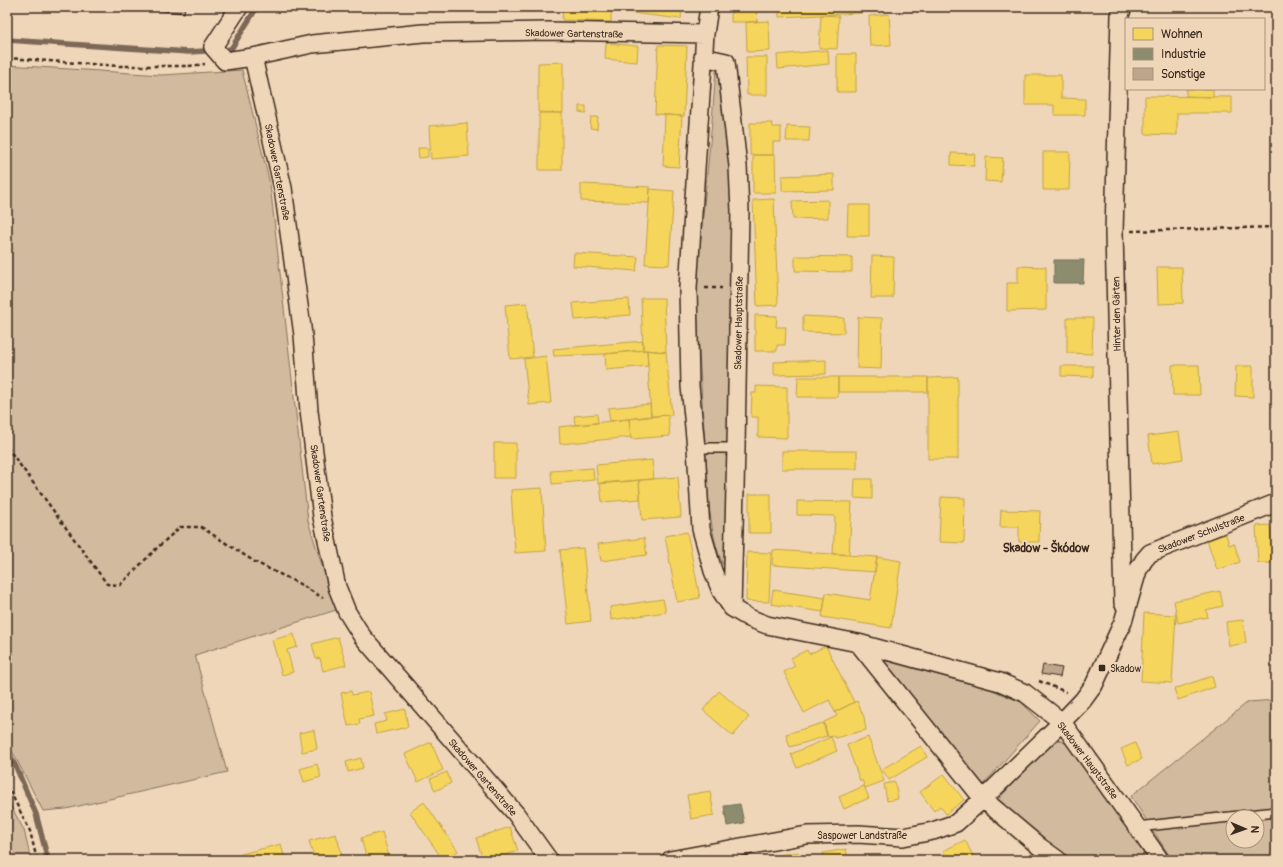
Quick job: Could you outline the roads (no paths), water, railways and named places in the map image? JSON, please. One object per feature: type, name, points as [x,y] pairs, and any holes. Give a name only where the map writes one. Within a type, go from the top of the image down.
[{"type":"street","name":"Skadower Gartenstraße","points":[[239,7],[213,47],[225,60],[253,57],[312,44],[423,33],[548,31],[705,34]]},
{"type":"street","name":"Skadower Hauptstraße","points":[[709,7],[705,34],[688,288],[690,386],[696,448],[701,529],[713,571],[722,591],[732,608],[749,618],[767,625],[858,643],[1000,682],[1025,693],[1062,722],[1160,860]]},
{"type":"street","name":"Hinter den Gärten","points":[[1123,7],[1120,15],[1114,232],[1123,622]]},
{"type":"street","name":"Skadower Gartenstraße","points":[[253,57],[283,188],[303,335],[309,411],[322,517],[337,587],[347,612],[362,636],[516,814],[549,860]]},
{"type":"street","name":"Skadower Hauptstraße","points":[[704,57],[726,62],[738,166],[740,211],[732,608]]},
{"type":"street","name":"Skadower Schulstraße","points":[[1062,722],[1083,700],[1094,685],[1123,622],[1138,570],[1150,553],[1276,503]]},
{"type":"street","points":[[858,643],[983,799],[1040,848],[1058,860]]},
{"type":"street","name":"Saspower Landstraße","points":[[670,860],[807,835],[858,834],[903,837],[933,831],[956,823],[983,799],[1062,722]]},
{"type":"lane","points":[[696,448],[736,448]]},
{"type":"lane","points":[[1138,827],[1276,812]]},
{"type":"waterway","points":[[229,49],[231,49],[257,7]]},
{"type":"waterway","points":[[7,40],[189,52],[205,51]]},
{"type":"waterway","points":[[7,750],[36,814],[48,860]]},
{"type":"place","name":"Skadow","points":[[1102,668]]},
{"type":"district","name":"Skadow - Škódow","points":[[1046,548]]}]
